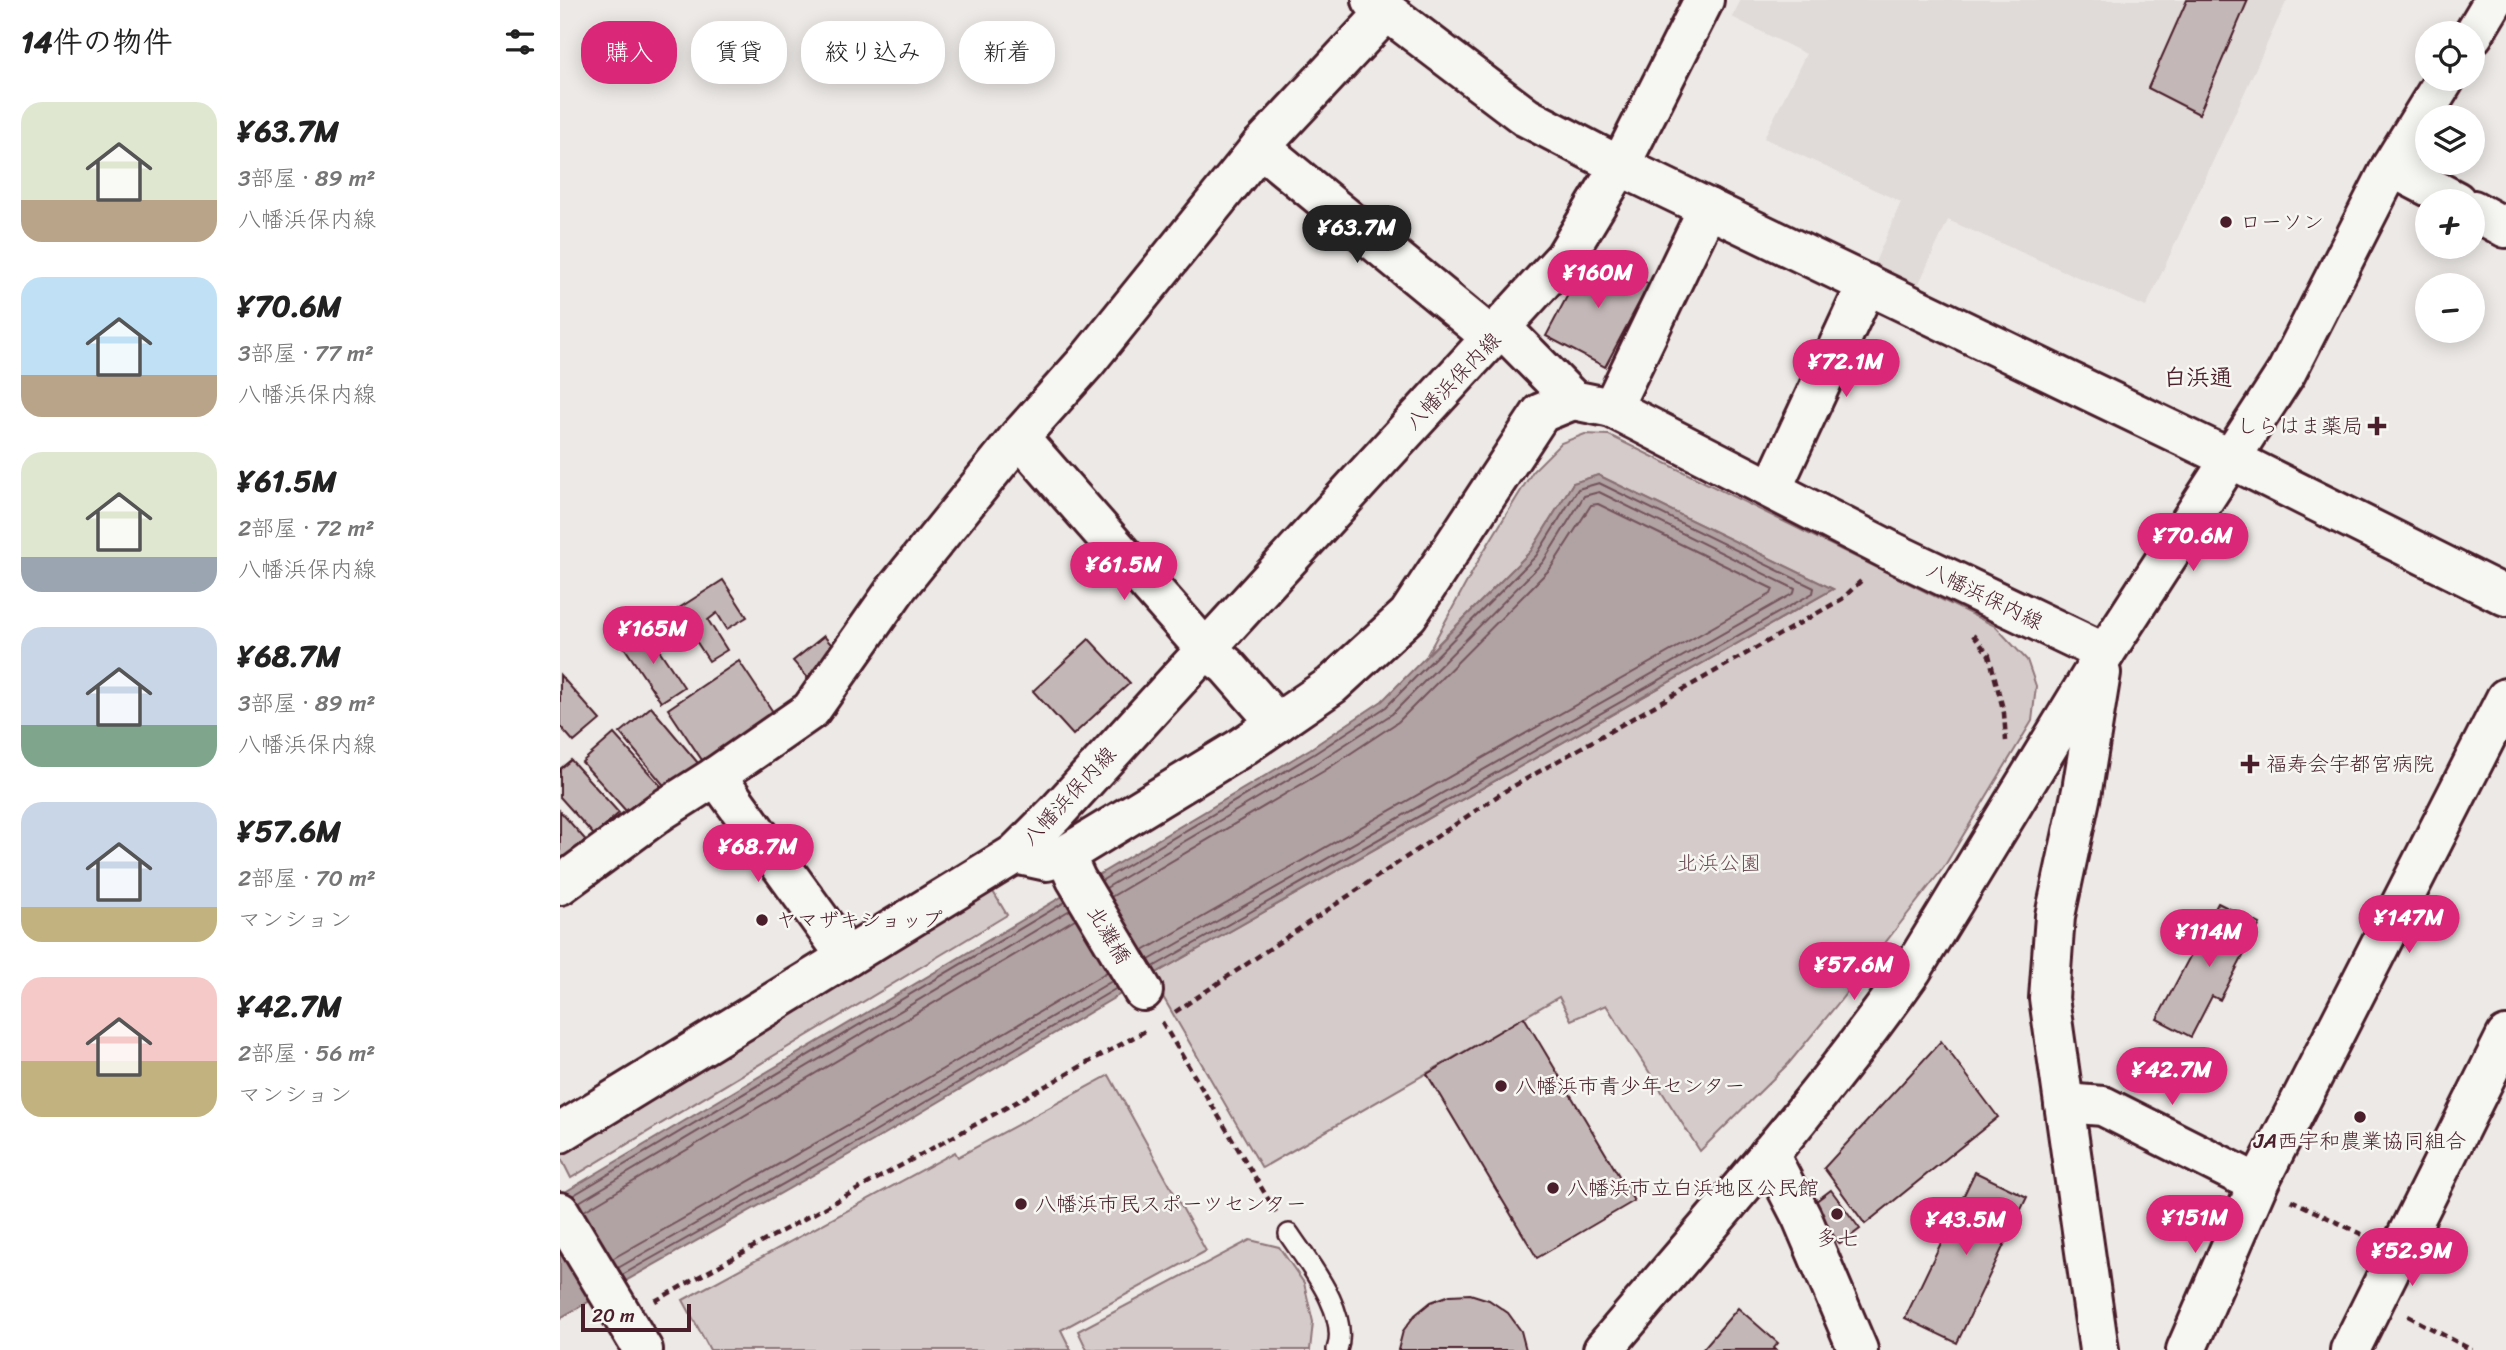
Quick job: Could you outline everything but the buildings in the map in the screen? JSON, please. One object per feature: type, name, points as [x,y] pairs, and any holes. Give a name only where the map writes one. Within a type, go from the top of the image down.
[{"type":"street","points":[[1260,147],[1496,332],[1565,257],[1620,166],[1704,0]]},
{"type":"street","points":[[2481,21],[2494,0]]},
{"type":"street","points":[[560,885],[661,811],[811,710],[897,589],[1019,437],[1087,361],[1260,147],[1379,6],[1526,117],[1620,166],[2231,459],[2506,596]]},
{"type":"street","points":[[1603,1350],[1839,1070],[1912,970],[2105,653],[2286,373],[2391,167],[2438,91]]},
{"type":"street","points":[[2391,167],[2433,189]]},
{"type":"street","points":[[1612,408],[1708,208]]},
{"type":"street","points":[[2485,217],[2506,228]]},
{"type":"street","points":[[1772,489],[1867,284]]},
{"type":"street","name":"八幡浜保内線","points":[[560,1133],[1015,853],[1055,814],[1496,332],[1573,400],[1612,408],[1893,552],[2105,653]]},
{"type":"street","points":[[1015,853],[1071,867],[1332,685],[1408,615],[1541,413],[1573,400]]},
{"type":"street","points":[[1019,437],[1205,649],[1227,666],[1277,723]]},
{"type":"street","points":[[2099,1350],[2049,998],[2055,916],[2082,790],[2105,653]]},
{"type":"street","points":[[2186,1350],[2258,1184],[2506,698]]},
{"type":"street","points":[[716,776],[847,957]]},
{"type":"street","name":"北灘橋","points":[[1071,867],[1152,1006]]},
{"type":"street","points":[[2350,1350],[2506,1036]]},
{"type":"street","points":[[2064,1103],[2103,1106],[2258,1184]]},
{"type":"street","points":[[1769,1154],[1801,1217],[1858,1350]]},
{"type":"street","points":[[560,1212],[627,1324]]},
{"type":"lane","points":[[1289,1234],[1322,1284],[1338,1320],[1337,1350]]},
{"type":"path","points":[[1289,1234],[1152,1006],[1505,791],[1842,599],[1893,552]]},
{"type":"path","points":[[1966,625],[1989,655],[2004,713],[2007,752]]},
{"type":"path","points":[[627,1324],[1149,1028]]},
{"type":"path","points":[[2258,1184],[2397,1251]]},
{"type":"path","points":[[2374,1298],[2472,1350]]},
{"type":"shaded area","points":[[1741,0],[2287,0],[2146,307],[1948,220],[1915,292],[1871,272],[1901,202],[1764,138],[1806,54],[1732,17]]},
{"type":"green space","name":"北浜公園","points":[[1585,434],[1609,435],[1995,626],[2027,660],[2036,686],[2032,721],[1944,867],[1789,1063],[1700,1151],[1606,1005],[1571,1020],[1559,997],[1262,1168],[1151,976],[1833,589],[1598,475],[1573,483],[1531,551],[1427,655],[1482,554],[1533,471],[1561,443]]},
{"type":"green space","points":[[992,890],[1007,915],[571,1178],[560,1156]]},
{"type":"green space","name":"八幡浜市民スポーツセンター","points":[[1109,1075],[1206,1251],[1061,1330],[1071,1350],[710,1350],[683,1300],[955,1152],[958,1157]]},
{"type":"green space","points":[[1250,1240],[1279,1247],[1304,1283],[1313,1322],[1310,1350],[1087,1350],[1078,1331]]},
{"type":"water","points":[[1598,475],[1833,589],[1151,976],[873,1141],[560,1318],[560,1195],[1310,749],[1382,701],[1531,551],[1573,483]]},
{"type":"place","name":"ローソン","points":[[2226,222]]},
{"type":"place","name":"しらはま薬局","points":[[2377,426]]},
{"type":"place","name":"福寿会宇都宮病院","points":[[2250,764]]},
{"type":"place","name":"ヤマザキショップ","points":[[762,920]]},
{"type":"place","name":"八幡浜市青少年センター","points":[[1501,1086]]},
{"type":"place","name":"JA西宇和農業協同組合","points":[[2360,1117]]},
{"type":"place","name":"八幡浜市立白浜地区公民館","points":[[1553,1188]]},
{"type":"place","name":"八幡浜市民スポーツセンター","points":[[1021,1204]]},
{"type":"place","name":"多七","points":[[1837,1214]]},
{"type":"district","name":"白浜通","points":[[2198,377]]}]
